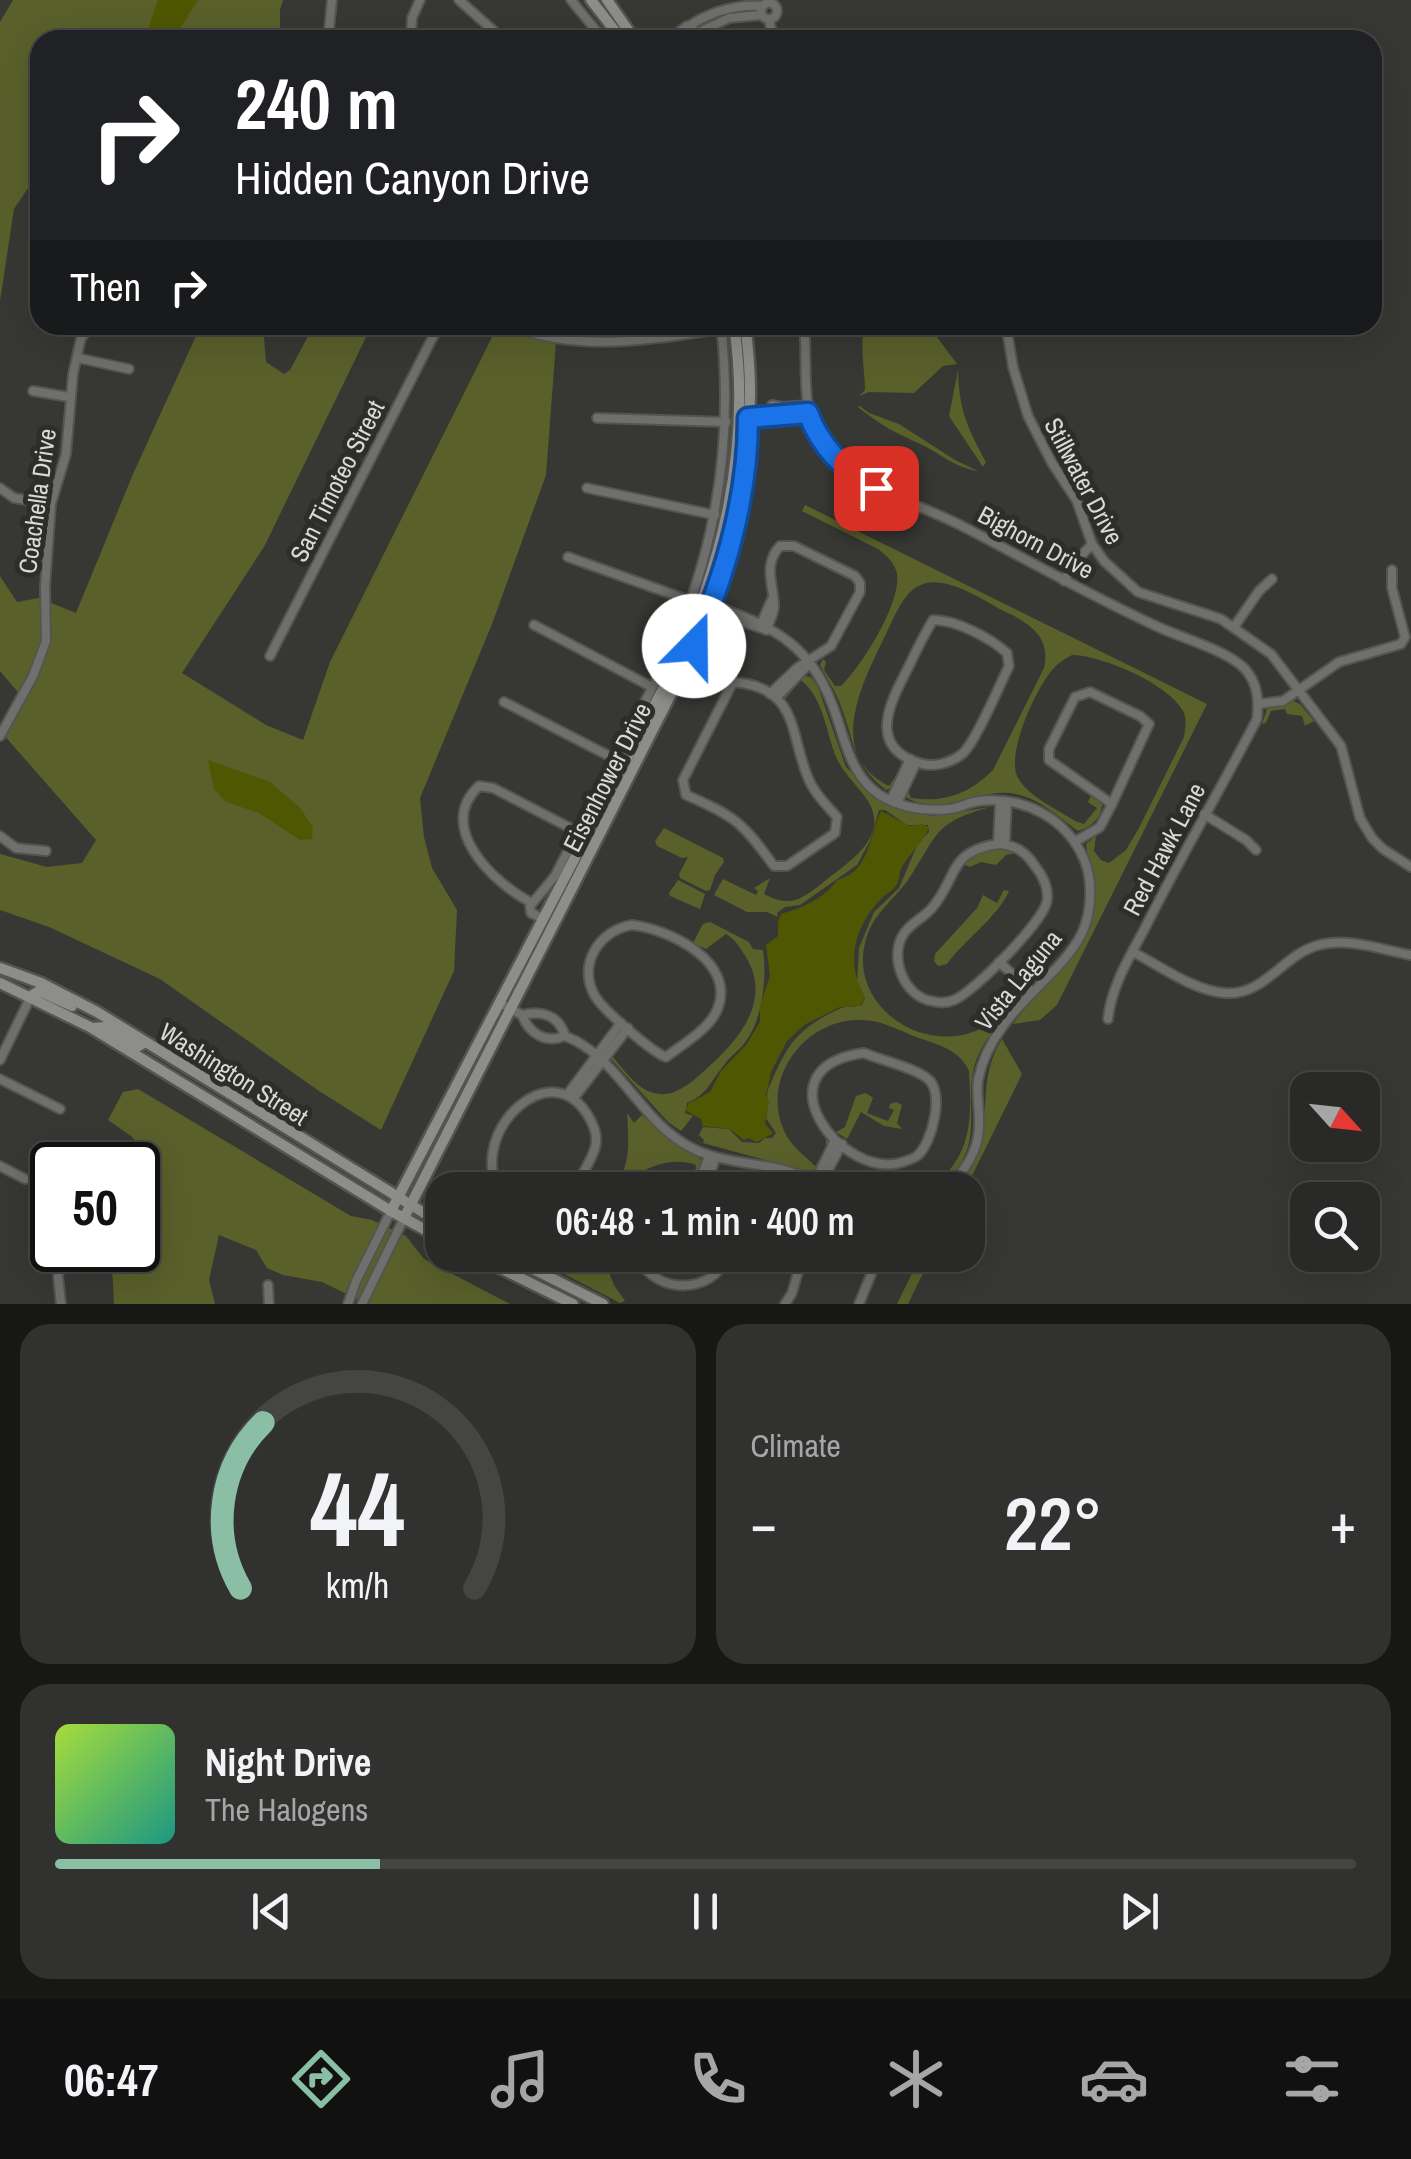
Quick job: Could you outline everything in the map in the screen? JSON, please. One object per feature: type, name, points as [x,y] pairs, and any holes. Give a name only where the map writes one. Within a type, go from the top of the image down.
[{"type":"main road","points":[[591,0],[614,30]]},
{"type":"main road","points":[[607,0],[628,30]]},
{"type":"main road","name":"Eisenhower Drive","points":[[392,1211],[703,606],[725,524],[732,479],[738,408],[737,360],[728,335]]},
{"type":"main road","name":"Eisenhower Drive","points":[[404,1218],[517,1012],[675,686],[734,529],[747,447],[745,335]]},
{"type":"main road","points":[[737,360],[743,372],[744,410],[749,413]]},
{"type":"main road","name":"Washington Street","points":[[0,968],[83,1004],[425,1214]]},
{"type":"main road","name":"Washington Street","points":[[0,983],[92,1028],[425,1230]]},
{"type":"main road","points":[[31,996],[36,990],[73,1006],[83,1004]]},
{"type":"main road","points":[[92,1028],[105,1027],[136,1047],[145,1042]]},
{"type":"main road","points":[[508,1272],[573,1304]]},
{"type":"main road","points":[[538,1272],[603,1304]]},
{"type":"street","points":[[329,30],[332,0]]},
{"type":"street","points":[[411,30],[420,0]]},
{"type":"street","points":[[459,0],[493,30]]},
{"type":"street","points":[[571,0],[596,30]]},
{"type":"street","points":[[701,30],[766,9]]},
{"type":"street","name":"Coachella Drive","points":[[0,736],[46,640],[51,504],[66,454],[70,397],[83,335]]},
{"type":"street","name":"San Timoteo Street","points":[[270,656],[434,335]]},
{"type":"street","points":[[543,335],[597,343],[664,335]]},
{"type":"street","name":"Eisenhower Drive","points":[[532,902],[556,876],[679,634],[703,606],[726,422],[725,335]]},
{"type":"street","points":[[749,413],[778,418],[782,412],[808,409],[804,335]]},
{"type":"street","name":"Stillwater Drive","points":[[1007,335],[1012,367],[1028,416],[1052,464],[1077,501],[1092,544],[1118,577],[1138,592],[1159,602],[1202,612],[1234,627],[1271,654],[1346,756],[1360,818],[1372,838],[1382,849],[1411,866]]},
{"type":"street","points":[[78,358],[129,368]]},
{"type":"street","points":[[33,391],[70,397]]},
{"type":"street","points":[[749,413],[778,404],[782,412]]},
{"type":"street","points":[[771,416],[772,406]]},
{"type":"street","name":"Bighorn Drive","points":[[808,409],[818,436],[852,475],[970,530],[1148,623],[1233,660],[1254,683],[1259,702]]},
{"type":"street","points":[[597,418],[726,422]]},
{"type":"street","points":[[0,488],[14,498],[51,504]]},
{"type":"street","points":[[587,488],[714,514]]},
{"type":"street","points":[[1064,581],[1092,544]]},
{"type":"street","points":[[765,628],[772,599],[771,556],[780,546],[794,546],[854,576],[860,583],[860,592],[831,646],[773,696]]},
{"type":"street","points":[[568,558],[765,628],[792,644],[825,684],[853,766],[873,790],[907,808],[950,809],[978,801],[1024,804],[1056,820],[1076,840],[1100,826],[1112,804],[1149,724],[1090,692],[1075,697],[1049,750],[1049,760],[1112,804]]},
{"type":"street","points":[[1259,702],[1283,701],[1339,662],[1401,644],[1405,637],[1392,588],[1392,570]]},
{"type":"street","points":[[1234,627],[1272,579]]},
{"type":"street","points":[[934,620],[945,620],[998,645],[1007,653],[1009,666],[965,753],[941,765],[913,761],[890,740],[886,724],[888,707],[925,632],[934,620]]},
{"type":"street","points":[[534,625],[652,686]]},
{"type":"street","points":[[733,682],[747,683],[773,696],[794,720],[813,788],[837,818],[835,833],[787,866],[774,866],[747,828],[730,814],[686,795],[683,780],[733,682]]},
{"type":"street","points":[[504,702],[615,759]]},
{"type":"street","name":"Red Hawk Lane","points":[[1108,1019],[1109,1002],[1257,719],[1259,702]]},
{"type":"street","points":[[894,801],[913,761]]},
{"type":"street","points":[[544,919],[532,913],[532,902],[497,882],[480,864],[462,814],[467,798],[479,786],[493,788],[578,832]]},
{"type":"street","points":[[1001,844],[1004,801]]},
{"type":"street","points":[[1204,814],[1256,850]]},
{"type":"street","points":[[0,836],[16,848],[46,851]]},
{"type":"street","name":"Vista Laguna","points":[[960,1172],[971,1160],[980,1128],[978,1079],[989,1046],[1082,932],[1092,890],[1076,840]]},
{"type":"street","points":[[1001,844],[1018,848],[1044,878],[1047,902],[1035,924],[975,988],[950,1003],[926,1001],[904,982],[896,955],[900,938],[929,911],[957,863],[976,847],[1001,844]]},
{"type":"street","points":[[620,927],[649,927],[706,958],[714,968],[720,994],[718,1010],[706,1025],[666,1057],[652,1052],[625,1026],[596,998],[590,982],[594,950],[608,934],[620,927]]},
{"type":"street","points":[[1133,952],[1208,990],[1234,994],[1264,982],[1316,945],[1345,943],[1411,955]]},
{"type":"street","points":[[999,962],[1031,991]]},
{"type":"street","points":[[0,1060],[31,996]]},
{"type":"street","points":[[500,1004],[517,1012],[542,1011],[561,1026],[566,1037]]},
{"type":"street","points":[[517,1012],[530,1032],[576,1040],[627,1085],[650,1116],[678,1140],[712,1158],[789,1172]]},
{"type":"street","points":[[546,1036],[553,1021]]},
{"type":"street","points":[[570,1097],[625,1026]]},
{"type":"street","points":[[864,1053],[928,1078],[935,1089],[934,1134],[916,1158],[894,1165],[870,1162],[838,1142],[818,1122],[811,1105],[815,1082],[826,1065],[844,1056],[864,1053]]},
{"type":"street","points":[[0,1079],[60,1109]]},
{"type":"street","points":[[491,1172],[492,1148],[512,1111],[531,1096],[552,1092],[570,1097],[586,1110],[596,1130],[595,1149],[583,1172]]},
{"type":"street","points":[[823,1172],[838,1142]]},
{"type":"street","points":[[705,1172],[712,1158]]},
{"type":"street","points":[[709,1172],[712,1158]]},
{"type":"street","points":[[0,1166],[25,1179]]},
{"type":"street","points":[[348,1304],[392,1211]]},
{"type":"street","points":[[362,1304],[404,1218]]},
{"type":"street","points":[[59,1272],[61,1304]]},
{"type":"street","points":[[649,1272],[656,1280],[677,1287],[700,1282],[716,1272]]},
{"type":"street","points":[[785,1304],[799,1272]]},
{"type":"street","points":[[860,1304],[873,1272]]},
{"type":"street","points":[[268,1285],[269,1304]]},
{"type":"shaded area","points":[[13,0],[283,0],[280,30],[30,30],[30,185],[14,209],[0,301],[0,22]]},
{"type":"shaded area","points":[[158,0],[198,0],[179,30],[148,30]]},
{"type":"shaded area","points":[[196,335],[264,335],[266,362],[284,374],[309,335],[367,335],[264,547],[182,673],[266,725],[303,740],[330,662],[493,335],[532,335],[556,342],[546,475],[492,624],[420,798],[432,868],[457,910],[454,971],[381,1130],[160,979],[49,927],[0,910],[0,854],[47,867],[82,863],[96,840],[2,733],[22,697],[0,671],[0,576],[17,602],[39,598],[76,613]]},
{"type":"shaded area","points":[[863,335],[935,335],[957,364],[943,366],[914,393],[869,392],[859,396],[865,390]]},
{"type":"shaded area","points":[[958,370],[962,407],[986,462],[983,467],[949,416]]},
{"type":"shaded area","points":[[858,407],[899,424],[978,471],[954,463],[896,432]]},
{"type":"shaded area","points":[[805,505],[1207,704],[1057,1005],[1040,1020],[1013,1024],[1075,951],[1092,918],[1094,878],[1086,844],[1096,836],[1094,851],[1109,863],[1126,850],[1184,737],[1184,713],[1177,702],[1151,682],[1100,660],[1072,655],[1055,667],[1039,691],[1024,722],[1015,767],[1029,791],[1075,821],[1084,824],[1097,808],[1088,802],[1091,796],[1102,803],[1091,825],[1078,831],[1042,804],[1016,794],[988,794],[932,805],[906,797],[907,789],[911,798],[955,795],[993,770],[1044,668],[1045,650],[1034,630],[981,598],[947,584],[918,586],[896,612],[859,695],[853,737],[858,755],[839,701],[820,665],[823,659],[824,670],[835,686],[841,686],[869,649],[887,617],[897,587],[896,570],[878,549],[802,511]]},
{"type":"shaded area","points":[[804,675],[812,678],[846,767],[881,801],[906,812],[934,816],[990,807],[959,818],[941,830],[906,883],[873,923],[865,943],[863,965],[868,985],[878,1003],[911,1029],[931,1035],[973,1032],[992,1020],[1017,994],[976,1061],[971,1132],[963,1160],[954,1172],[948,1172],[961,1152],[969,1123],[969,1071],[948,1049],[876,1022],[840,1022],[821,1030],[804,1042],[782,1076],[778,1096],[780,1117],[788,1138],[815,1166],[826,1148],[826,1138],[830,1144],[813,1172],[703,1143],[699,1135],[703,1127],[729,1129],[742,1142],[759,1143],[776,1133],[766,1118],[767,1094],[781,1060],[794,1040],[812,1024],[842,1008],[862,1005],[865,998],[857,982],[859,948],[874,912],[899,888],[918,843],[929,832],[928,825],[907,825],[879,810],[870,841],[857,865],[800,905],[785,907],[777,913],[778,917],[767,912],[747,912],[714,895],[723,879],[756,895],[758,891],[754,888],[770,878],[764,894],[787,901],[800,898],[854,858],[871,835],[872,809],[839,762],[814,695],[801,680],[784,700],[786,692]]},
{"type":"shaded area","points":[[1293,701],[1314,721],[1305,726],[1302,716],[1287,714],[1285,709],[1271,711],[1262,724],[1267,709]]},
{"type":"shaded area","points":[[859,757],[869,772],[889,786],[901,769],[901,761],[902,764],[901,771],[894,787],[886,790],[866,770]]},
{"type":"shaded area","points":[[208,760],[270,782],[300,808],[313,827],[312,839],[300,840],[259,813],[226,802],[214,789]]},
{"type":"shaded area","points":[[881,811],[910,826],[929,827],[901,868],[897,884],[873,908],[859,932],[855,972],[865,998],[860,1006],[840,1007],[804,1025],[787,1041],[772,1070],[766,1095],[769,1102],[765,1124],[773,1133],[757,1142],[744,1140],[730,1129],[703,1126],[701,1119],[685,1110],[689,1103],[710,1092],[721,1071],[746,1045],[760,1022],[760,1006],[770,976],[766,945],[778,936],[781,914],[812,902],[856,869],[867,852]]},
{"type":"shaded area","points":[[664,828],[723,858],[710,890],[680,878],[688,857],[657,846],[655,841]]},
{"type":"shaded area","points":[[993,847],[1016,853],[1006,855],[996,865],[963,864],[975,854]]},
{"type":"shaded area","points":[[678,880],[705,894],[700,909],[670,896]]},
{"type":"shaded area","points":[[1004,890],[1009,891],[997,910],[947,964],[938,966],[935,954],[977,908],[983,895],[997,903]]},
{"type":"shaded area","points":[[710,922],[749,942],[753,949],[763,950],[762,997],[752,1032],[704,1092],[687,1103],[685,1113],[693,1116],[681,1131],[668,1122],[611,1055],[640,1086],[666,1094],[693,1080],[739,1034],[753,1005],[753,974],[746,957],[726,934],[706,949],[693,943],[703,924]]},
{"type":"shaded area","points":[[1002,1039],[1022,1074],[974,1172],[969,1172],[983,1134],[992,1059]]},
{"type":"shaded area","points":[[138,1089],[351,1216],[372,1220],[406,1236],[425,1260],[425,1272],[449,1272],[510,1304],[367,1304],[322,1282],[267,1268],[256,1250],[219,1235],[209,1280],[215,1304],[114,1304],[112,1272],[160,1272],[160,1142],[136,1142],[108,1120],[123,1092]]},
{"type":"shaded area","points":[[866,1093],[873,1098],[867,1113],[888,1121],[894,1110],[889,1108],[890,1104],[902,1105],[897,1123],[902,1129],[884,1126],[861,1112],[847,1139],[836,1132],[845,1127],[856,1096]]},
{"type":"shaded area","points":[[627,1113],[634,1123],[642,1115],[703,1161],[699,1172],[695,1172],[696,1165],[680,1162],[663,1163],[642,1172],[622,1172],[628,1144]]},
{"type":"shaded area","points":[[560,1272],[609,1272],[625,1301],[620,1303]]},
{"type":"shaded area","points":[[913,1272],[924,1272],[908,1304],[897,1304]]},
{"type":"route","points":[[694,646],[709,612],[734,529],[748,418],[808,413],[818,436],[834,457],[852,475],[876,488]]}]
